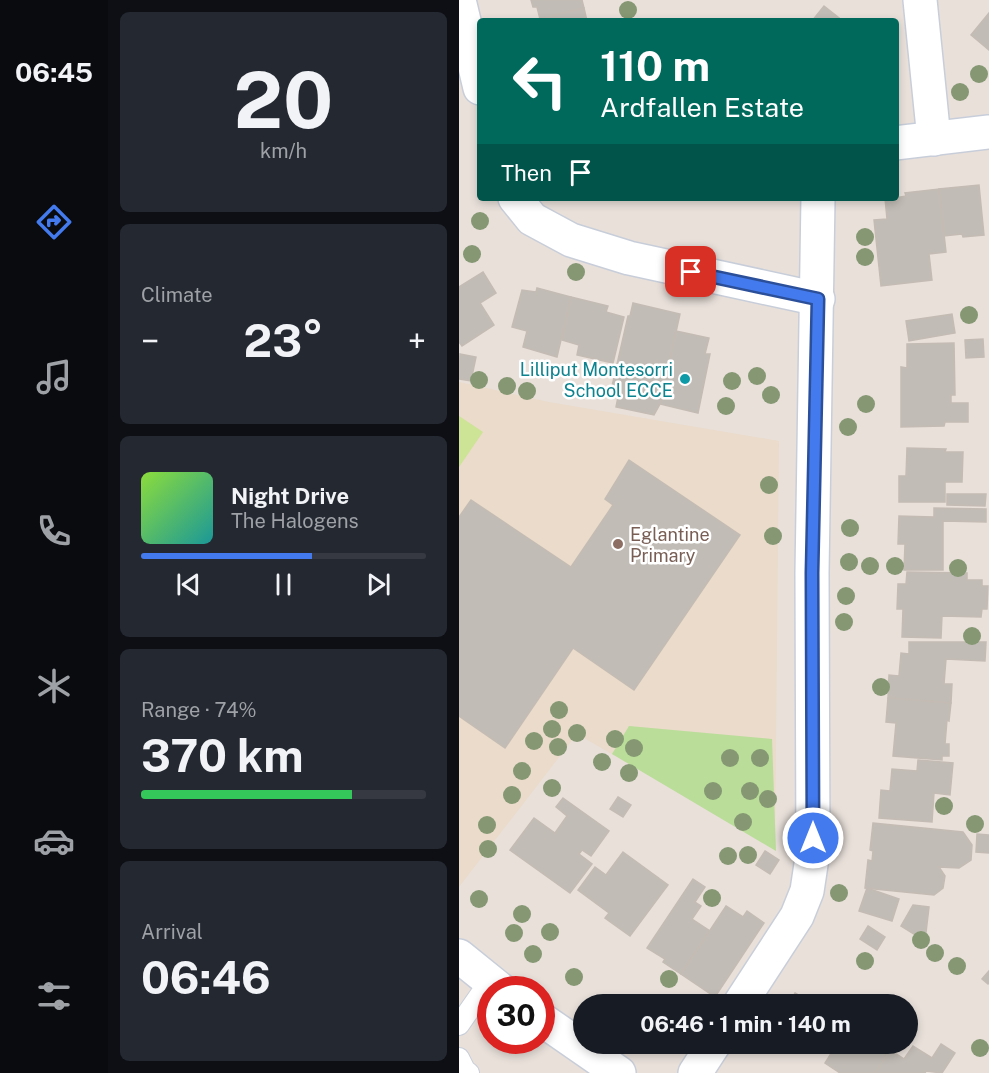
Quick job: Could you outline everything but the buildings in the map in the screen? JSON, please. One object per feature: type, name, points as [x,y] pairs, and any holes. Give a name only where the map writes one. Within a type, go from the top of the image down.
[{"type":"street","points":[[459,0],[477,75]]},
{"type":"street","points":[[920,0],[934,139]]},
{"type":"street","points":[[899,143],[989,132]]},
{"type":"street","points":[[517,201],[532,219],[571,240],[629,258],[818,299]]},
{"type":"street","points":[[746,994],[797,916],[807,891],[813,851],[812,573],[818,201]]},
{"type":"street","points":[[459,956],[483,976]]},
{"type":"street","points":[[555,1029],[618,1073]]},
{"type":"street","points":[[695,1073],[707,1054]]},
{"type":"lane","points":[[459,1025],[477,1006]]},
{"type":"lane","points":[[459,1058],[469,1073]]},
{"type":"shaded area","name":"Eglantine Primary","points":[[459,382],[549,402],[779,441],[775,848],[577,734],[459,887]]},
{"type":"green space","points":[[459,416],[483,432],[459,467]]},
{"type":"green space","points":[[629,726],[772,739],[776,851],[612,754]]},
{"type":"place","name":"Lilliput Montesorri School ECCE","points":[[685,379]]},
{"type":"place","name":"Eglantine Primary","points":[[618,544]]},
{"type":"route","points":[[691,272],[818,299],[812,573],[813,838]]}]
